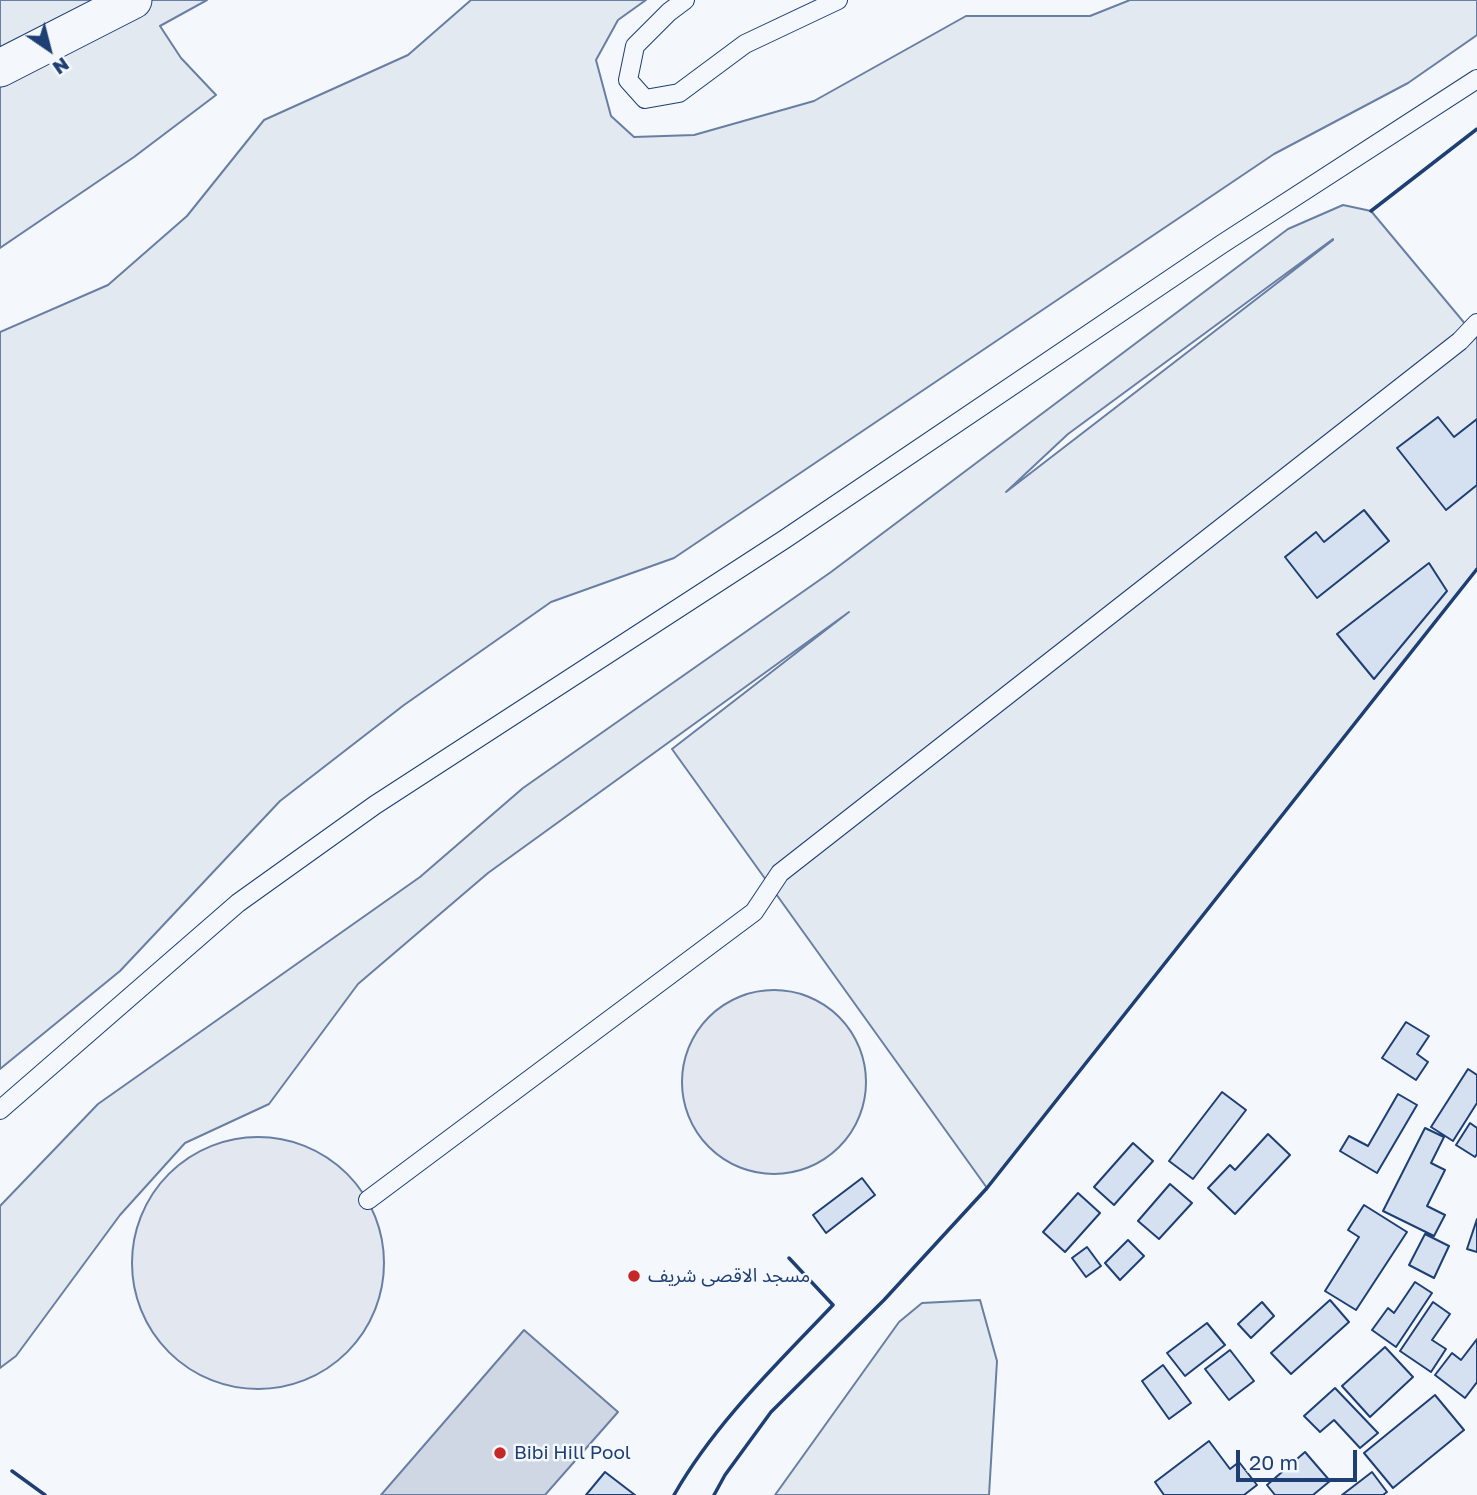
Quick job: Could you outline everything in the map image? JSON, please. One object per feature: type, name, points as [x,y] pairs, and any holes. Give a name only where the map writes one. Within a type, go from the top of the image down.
[{"type":"street","points":[[0,68],[133,0]]},
{"type":"lane","points":[[685,0],[635,46],[628,80],[645,99],[679,93],[745,44],[838,0]]},
{"type":"lane","points":[[0,1110],[238,903],[375,805],[785,539],[1222,244],[1477,79]]},
{"type":"lane","points":[[368,1200],[754,912],[780,873],[1460,341],[1477,323]]},
{"type":"shaded area","points":[[0,0],[207,0],[160,26],[181,58],[216,95],[134,157],[0,248]]},
{"type":"shaded area","points":[[471,0],[646,0],[618,20],[596,60],[611,116],[634,137],[694,135],[814,101],[966,16],[1090,16],[1130,0],[1477,0],[1477,35],[1408,83],[1274,154],[674,558],[551,602],[404,705],[280,801],[120,971],[0,1069],[0,332],[108,285],[187,216],[264,120],[408,55]]},
{"type":"shaded area","points":[[1343,205],[1371,211],[1477,338],[1477,569],[987,1188],[672,749],[849,612],[488,873],[358,984],[269,1104],[185,1143],[120,1215],[16,1356],[0,1368],[0,1206],[98,1104],[420,877],[523,788],[831,572],[1288,229]],"holes":[[[1333,240],[1006,492],[1068,434]]]},
{"type":"shaded area","points":[[774,990],[809,997],[839,1017],[859,1047],[866,1082],[859,1117],[839,1147],[809,1167],[774,1174],[739,1167],[709,1147],[689,1117],[682,1082],[689,1047],[709,1017],[739,997]]},
{"type":"shaded area","points":[[258,1137],[306,1147],[347,1174],[374,1215],[384,1263],[374,1311],[347,1352],[306,1379],[258,1389],[210,1379],[169,1352],[142,1311],[132,1263],[142,1215],[169,1174],[210,1147]]},
{"type":"shaded area","points":[[980,1300],[997,1361],[989,1495],[775,1495],[899,1322],[922,1303]]},
{"type":"shaded area","name":"Bibi Hill Pool","points":[[524,1330],[618,1412],[545,1495],[381,1495]]},
{"type":"building","points":[[1438,417],[1454,437],[1477,419],[1477,485],[1446,510],[1397,448]]},
{"type":"building","points":[[1364,510],[1389,541],[1317,598],[1285,557],[1316,532],[1324,542]]},
{"type":"building","points":[[1429,563],[1447,591],[1374,679],[1337,634]]},
{"type":"building","points":[[1406,1022],[1429,1036],[1417,1054],[1428,1062],[1416,1080],[1382,1058]]},
{"type":"building","points":[[1468,1069],[1477,1075],[1477,1103],[1453,1141],[1431,1127]]},
{"type":"building","points":[[1222,1092],[1246,1110],[1193,1179],[1169,1161]]},
{"type":"building","points":[[1398,1094],[1417,1105],[1377,1173],[1340,1151],[1349,1136],[1368,1146]]},
{"type":"building","points":[[1470,1123],[1477,1128],[1475,1157],[1456,1145]]},
{"type":"building","points":[[1425,1128],[1444,1137],[1431,1163],[1445,1170],[1427,1206],[1445,1215],[1434,1236],[1383,1211]]},
{"type":"building","points":[[1268,1134],[1290,1155],[1235,1214],[1208,1188],[1230,1165],[1235,1170]]},
{"type":"building","points":[[1133,1143],[1153,1161],[1114,1205],[1094,1187]]},
{"type":"building","points":[[862,1178],[875,1195],[826,1233],[813,1215]]},
{"type":"building","points":[[1170,1184],[1192,1203],[1159,1239],[1138,1221]]},
{"type":"building","points":[[1078,1193],[1100,1213],[1065,1252],[1043,1232]]},
{"type":"building","points":[[1364,1205],[1407,1232],[1356,1310],[1325,1291],[1359,1237],[1348,1230]]},
{"type":"building","points":[[1477,1219],[1477,1252],[1467,1249]]},
{"type":"building","points":[[1425,1234],[1449,1246],[1434,1278],[1409,1265]]},
{"type":"building","points":[[1128,1240],[1144,1256],[1120,1280],[1105,1263]]},
{"type":"building","points":[[1087,1247],[1101,1266],[1086,1277],[1072,1258]]},
{"type":"building","points":[[1415,1282],[1432,1293],[1396,1347],[1372,1330],[1388,1308],[1394,1313]]},
{"type":"building","points":[[1330,1300],[1349,1322],[1291,1374],[1271,1353]]},
{"type":"building","points":[[1262,1302],[1274,1316],[1251,1338],[1238,1324]]},
{"type":"building","points":[[1433,1302],[1450,1314],[1432,1340],[1446,1349],[1431,1372],[1400,1351]]},
{"type":"building","points":[[1207,1323],[1225,1345],[1185,1376],[1167,1353]]},
{"type":"building","points":[[1477,1339],[1477,1382],[1465,1398],[1435,1375],[1452,1353],[1461,1360]]},
{"type":"building","points":[[1385,1347],[1413,1377],[1370,1417],[1342,1386]]},
{"type":"building","points":[[1230,1350],[1254,1381],[1229,1400],[1205,1369]]},
{"type":"building","points":[[1163,1365],[1191,1403],[1169,1419],[1142,1381]]},
{"type":"building","points":[[1335,1388],[1378,1433],[1360,1448],[1334,1420],[1320,1432],[1304,1416]]},
{"type":"building","points":[[1435,1395],[1464,1430],[1393,1488],[1364,1453]]},
{"type":"building","points":[[1209,1441],[1230,1469],[1239,1462],[1257,1485],[1244,1495],[1164,1495],[1155,1482]]},
{"type":"building","points":[[1305,1452],[1330,1481],[1313,1495],[1275,1495],[1267,1485]]},
{"type":"building","points":[[605,1472],[635,1495],[586,1495]]},
{"type":"building","points":[[1372,1472],[1387,1492],[1383,1495],[1342,1495]]},
{"type":"wall","points":[[1371,211],[1477,129]]},
{"type":"wall","points":[[714,1495],[725,1475],[771,1412],[884,1300],[987,1188],[1477,569]]},
{"type":"wall","points":[[674,1495],[727,1419],[833,1305],[789,1258]]},
{"type":"wall","points":[[12,1471],[45,1495]]},
{"type":"place","name":"مسجد الاقصی شریف","points":[[634,1276]]},
{"type":"place","name":"Bibi Hill Pool","points":[[500,1453]]}]
